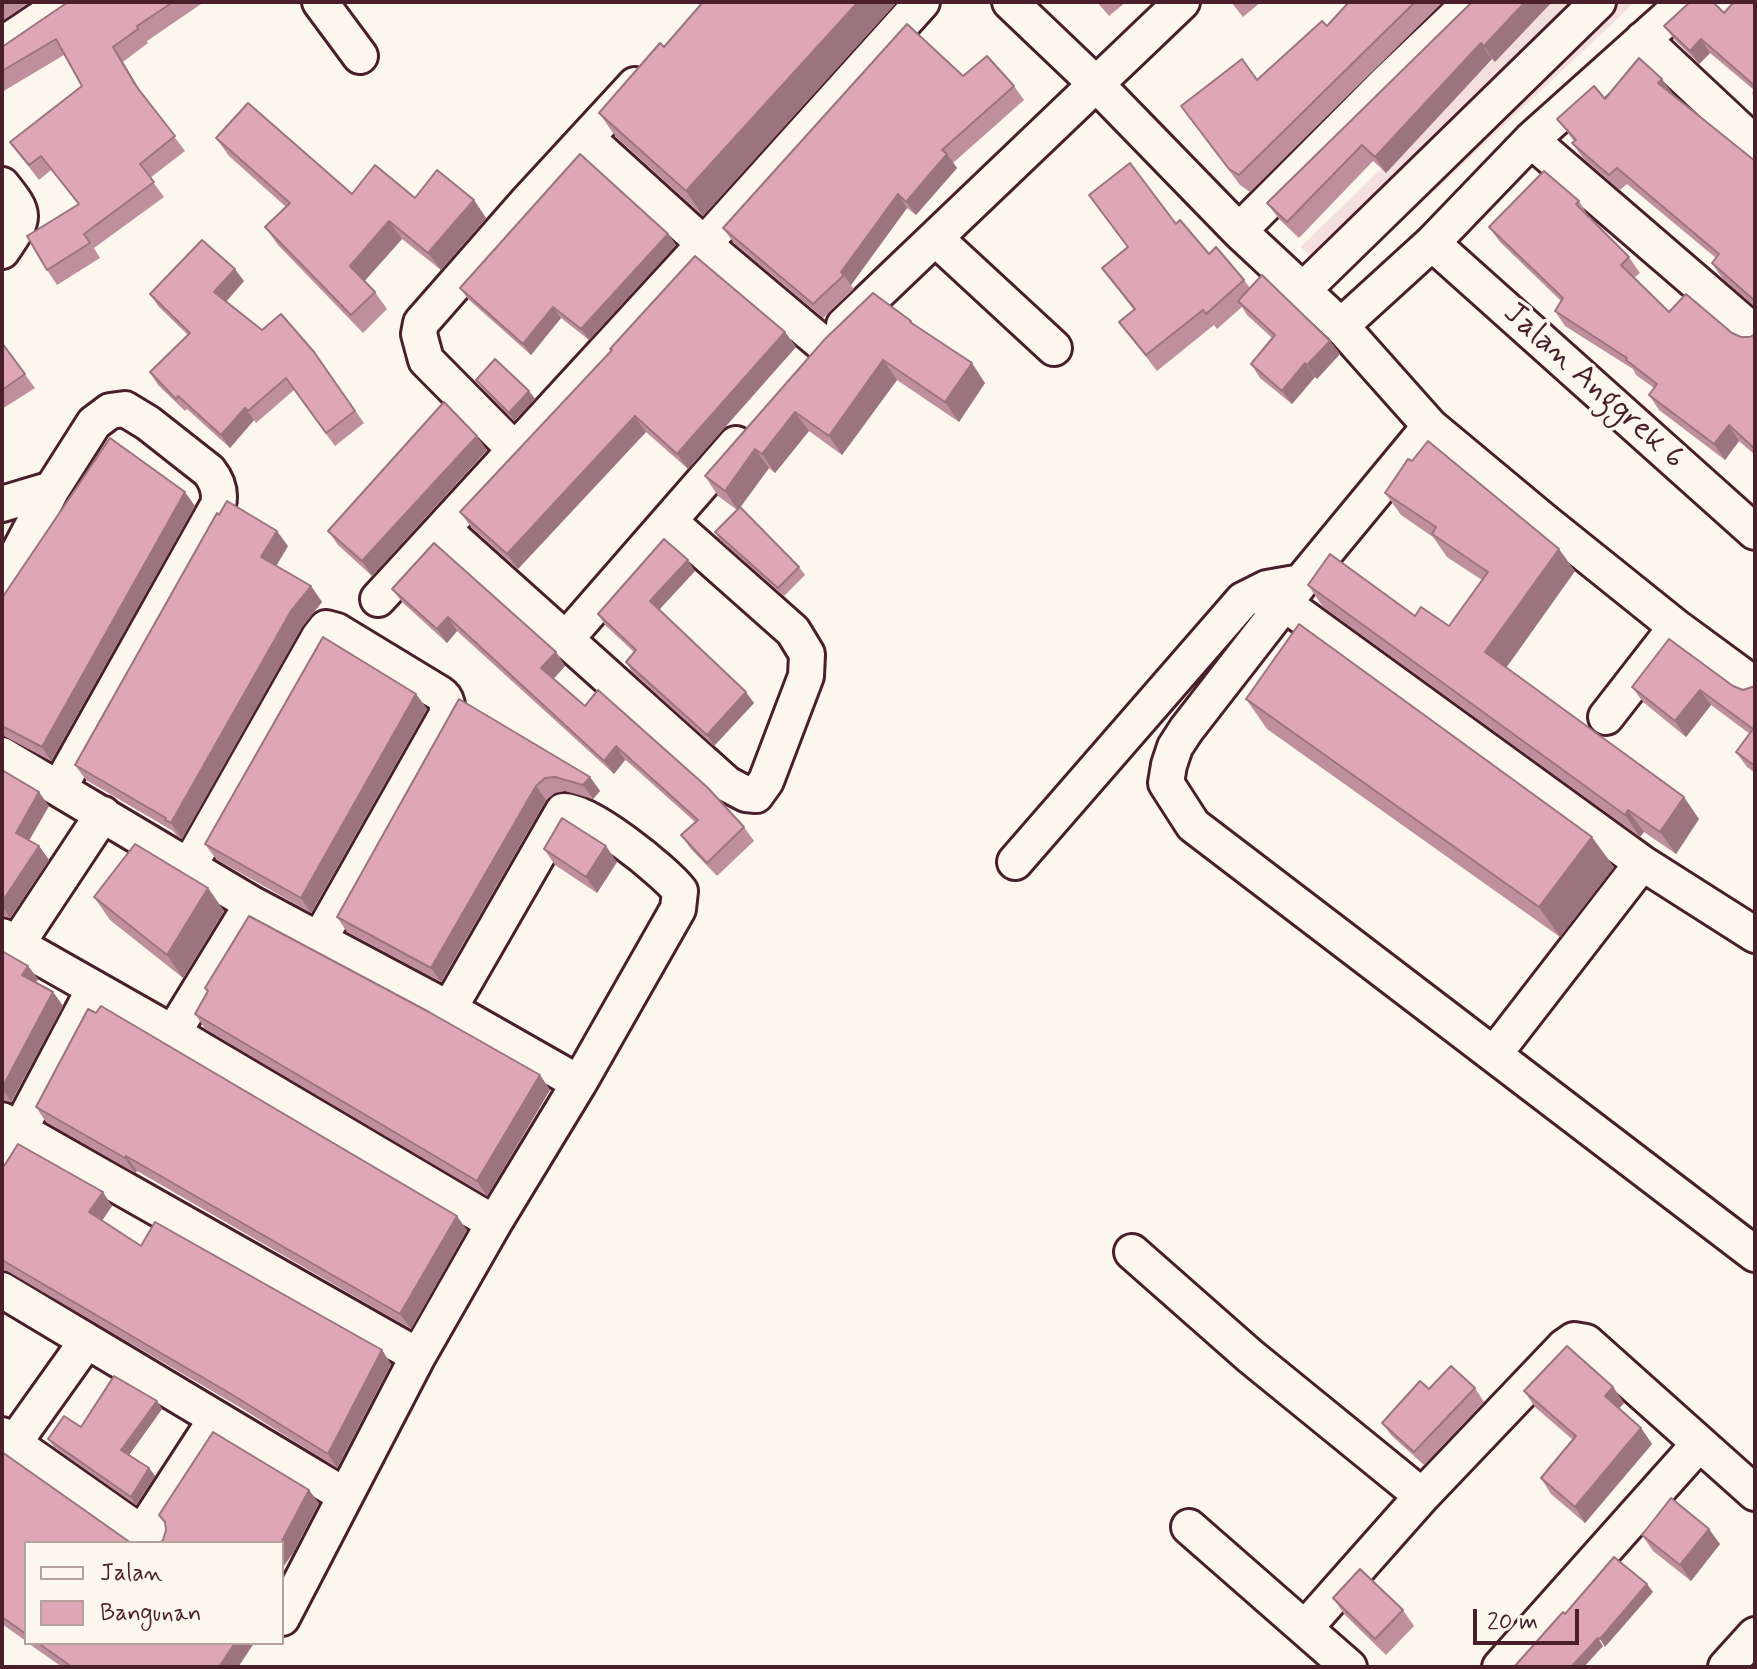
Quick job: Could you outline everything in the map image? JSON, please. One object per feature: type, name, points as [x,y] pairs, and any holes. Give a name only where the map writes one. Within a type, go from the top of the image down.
[{"type":"street","points":[[2,45],[66,2]]},
{"type":"street","points":[[320,2],[360,56]]},
{"type":"street","points":[[378,599],[922,2]]},
{"type":"street","points":[[1010,2],[1096,84],[1239,231],[1341,326],[1430,426],[1676,627],[1755,685]]},
{"type":"street","points":[[587,138],[704,244],[813,357],[1182,2]]},
{"type":"street","points":[[1239,231],[1471,2]]},
{"type":"street","points":[[1304,289],[1598,2]]},
{"type":"street","points":[[1341,326],[1432,243],[1531,140],[1685,2]]},
{"type":"street","points":[[1643,39],[1755,144]]},
{"type":"street","points":[[516,451],[426,360],[419,334],[421,323],[659,59]]},
{"type":"street","points":[[1531,140],[1755,333]]},
{"type":"street","points":[[2,185],[20,208],[22,217],[2,251]]},
{"type":"street","points":[[935,238],[1054,348]]},
{"type":"street","name":"Jalan Anggrek 6","points":[[1432,243],[1755,532]]},
{"type":"street","points":[[2,584],[52,489],[94,423],[102,416],[125,409],[209,471],[215,480],[220,496],[218,505],[59,788]]},
{"type":"street","points":[[565,640],[762,415]]},
{"type":"street","points":[[1430,426],[1186,730],[1169,765],[1166,783],[1193,825],[1755,1254]]},
{"type":"street","points":[[2,504],[52,489]]},
{"type":"street","points":[[444,530],[727,784],[751,796],[761,791],[806,676],[807,654],[793,631],[669,521]]},
{"type":"street","points":[[1015,862],[1243,600],[1267,588],[1293,593],[1642,863],[1755,935]]},
{"type":"street","points":[[1606,717],[1676,627]]},
{"type":"street","points":[[189,866],[319,637],[326,628],[337,631],[439,693],[446,699],[447,707],[446,716],[319,940]]},
{"type":"street","points":[[2,755],[252,904],[449,1009],[579,1083]]},
{"type":"street","points":[[284,1614],[418,1356],[678,909],[680,891],[667,875],[592,820],[571,810],[563,811],[449,1009]]},
{"type":"street","points":[[103,814],[9,940],[494,1223]]},
{"type":"street","points":[[1495,1053],[1642,863]]},
{"type":"street","points":[[173,1033],[252,904]]},
{"type":"street","points":[[2,1163],[12,1125],[94,989]]},
{"type":"street","points":[[12,1125],[418,1356]]},
{"type":"street","points":[[1132,1252],[1250,1356],[1422,1496]]},
{"type":"street","points":[[2,1290],[344,1495]]},
{"type":"street","points":[[1305,1628],[1422,1496],[1574,1340],[1586,1342],[1755,1493]]},
{"type":"street","points":[[86,1342],[8,1439],[149,1538],[216,1419]]},
{"type":"street","points":[[1500,1667],[1699,1444]]},
{"type":"street","points":[[1189,1527],[1349,1667]]},
{"type":"street","points":[[1726,1667],[1755,1635]]},
{"type":"shaded area","points":[[1552,2],[1635,2],[1339,281],[1301,247]]},
{"type":"building","points":[[68,2],[173,2],[113,47],[136,86],[175,136],[140,164],[154,182],[84,234],[90,243],[47,270],[27,236],[79,204],[41,156],[29,165],[10,142],[82,86],[56,39],[2,71],[2,47]]},
{"type":"building","points":[[703,2],[858,2],[686,191],[599,113],[660,43],[664,47]]},
{"type":"building","points":[[1349,2],[1415,2],[1239,175],[1229,169],[1181,106],[1242,59],[1257,80],[1322,21],[1327,26]]},
{"type":"building","points":[[1472,2],[1525,2],[1484,46],[1481,43],[1375,157],[1362,145],[1287,222],[1267,203]]},
{"type":"building","points":[[1690,2],[1713,2],[1724,13],[1734,2],[1755,2],[1755,86],[1701,39],[1690,51],[1664,26]]},
{"type":"building","points":[[907,24],[963,76],[987,56],[1014,86],[942,150],[947,154],[906,202],[898,194],[841,272],[844,275],[813,304],[723,228]]},
{"type":"building","points":[[1639,58],[1662,79],[1658,83],[1755,161],[1755,301],[1712,263],[1719,254],[1617,168],[1609,175],[1572,143],[1576,140],[1557,119],[1594,86],[1605,99]]},
{"type":"building","points":[[248,103],[352,194],[375,165],[415,198],[437,170],[474,200],[428,253],[389,221],[350,266],[375,292],[351,315],[265,227],[290,203],[216,138]]},
{"type":"building","points":[[580,154],[668,234],[581,329],[553,307],[523,344],[460,288]]},
{"type":"building","points":[[1130,163],[1176,224],[1180,220],[1209,254],[1216,247],[1244,280],[1206,314],[1203,310],[1146,355],[1119,322],[1135,309],[1102,268],[1128,247],[1089,195]]},
{"type":"building","points":[[1544,171],[1579,201],[1576,204],[1629,257],[1621,265],[1669,312],[1686,294],[1732,333],[1741,337],[1755,334],[1755,449],[1729,425],[1714,444],[1649,395],[1657,384],[1627,358],[1555,311],[1563,298],[1489,227]]},
{"type":"building","points":[[202,240],[235,269],[214,292],[262,330],[281,314],[314,352],[355,411],[326,433],[286,378],[248,411],[245,408],[221,435],[178,396],[176,399],[150,372],[190,333],[150,294]]},
{"type":"building","points":[[695,256],[785,332],[677,454],[635,416],[507,554],[460,512],[612,350]]},
{"type":"building","points":[[1262,275],[1330,341],[1307,365],[1305,363],[1282,391],[1251,364],[1275,335],[1238,301]]},
{"type":"building","points":[[873,293],[972,363],[945,402],[883,360],[829,436],[795,412],[762,454],[755,449],[725,491],[705,476],[825,339]]},
{"type":"building","points":[[2,343],[25,374],[2,390]]},
{"type":"building","points":[[495,359],[529,391],[509,413],[476,380]]},
{"type":"building","points":[[444,402],[477,436],[362,561],[328,531]]},
{"type":"building","points":[[110,438],[185,492],[42,747],[2,726],[2,598]]},
{"type":"building","points":[[1428,441],[1559,549],[1485,652],[1684,797],[1660,832],[1628,810],[1625,815],[1308,585],[1330,554],[1415,616],[1421,607],[1449,626],[1488,572],[1432,534],[1436,527],[1385,493],[1408,459],[1412,461]]},
{"type":"building","points":[[227,501],[277,531],[261,557],[311,586],[291,611],[171,823],[75,765],[217,513],[219,515]]},
{"type":"building","points":[[740,507],[799,567],[778,588],[715,532]]},
{"type":"building","points":[[664,539],[688,560],[650,601],[746,692],[707,735],[626,662],[636,650],[598,614]]},
{"type":"building","points":[[434,543],[556,652],[541,668],[585,706],[598,690],[707,787],[744,827],[707,863],[681,835],[698,820],[616,746],[604,761],[448,617],[437,629],[392,589]]},
{"type":"building","points":[[1299,624],[1592,837],[1539,907],[1246,699]]},
{"type":"building","points":[[323,637],[416,694],[301,898],[205,844]]},
{"type":"building","points":[[1669,639],[1733,686],[1743,690],[1755,686],[1755,766],[1736,752],[1753,729],[1700,690],[1675,721],[1632,687]]},
{"type":"building","points":[[459,699],[590,777],[583,785],[555,777],[545,778],[536,786],[431,968],[337,917]]},
{"type":"building","points":[[2,770],[39,792],[16,833],[39,846],[2,902]]},
{"type":"building","points":[[562,818],[606,846],[586,877],[544,849]]},
{"type":"building","points":[[135,844],[208,888],[167,955],[94,897]]},
{"type":"building","points":[[249,916],[540,1075],[477,1181],[195,1014],[208,991],[205,988]]},
{"type":"building","points":[[2,951],[28,966],[22,975],[53,992],[2,1088]]},
{"type":"building","points":[[101,1006],[457,1216],[400,1314],[36,1107],[88,1009],[96,1013]]},
{"type":"building","points":[[18,1144],[103,1192],[89,1212],[141,1246],[155,1222],[382,1350],[328,1454],[2,1260],[2,1166]]},
{"type":"building","points":[[1567,1346],[1613,1387],[1605,1396],[1641,1428],[1575,1507],[1541,1478],[1576,1436],[1524,1391]]},
{"type":"building","points":[[1451,1366],[1475,1388],[1414,1452],[1382,1423],[1420,1381],[1429,1389]]},
{"type":"building","points":[[114,1376],[157,1401],[121,1450],[149,1468],[131,1497],[48,1439],[64,1416],[81,1427]]},
{"type":"building","points":[[213,1432],[309,1490],[282,1541],[162,1541],[166,1530],[165,1522],[159,1515]]},
{"type":"building","points":[[2,1452],[128,1541],[24,1541],[24,1633],[2,1617]]},
{"type":"building","points":[[1671,1498],[1709,1529],[1680,1565],[1642,1535]]},
{"type":"building","points":[[1614,1557],[1647,1584],[1600,1639],[1571,1667],[1514,1667],[1563,1612],[1565,1614]]},
{"type":"building","points":[[1360,1569],[1403,1610],[1375,1639],[1333,1598]]},
{"type":"building","points":[[41,1645],[234,1645],[219,1667],[72,1667]]}]
